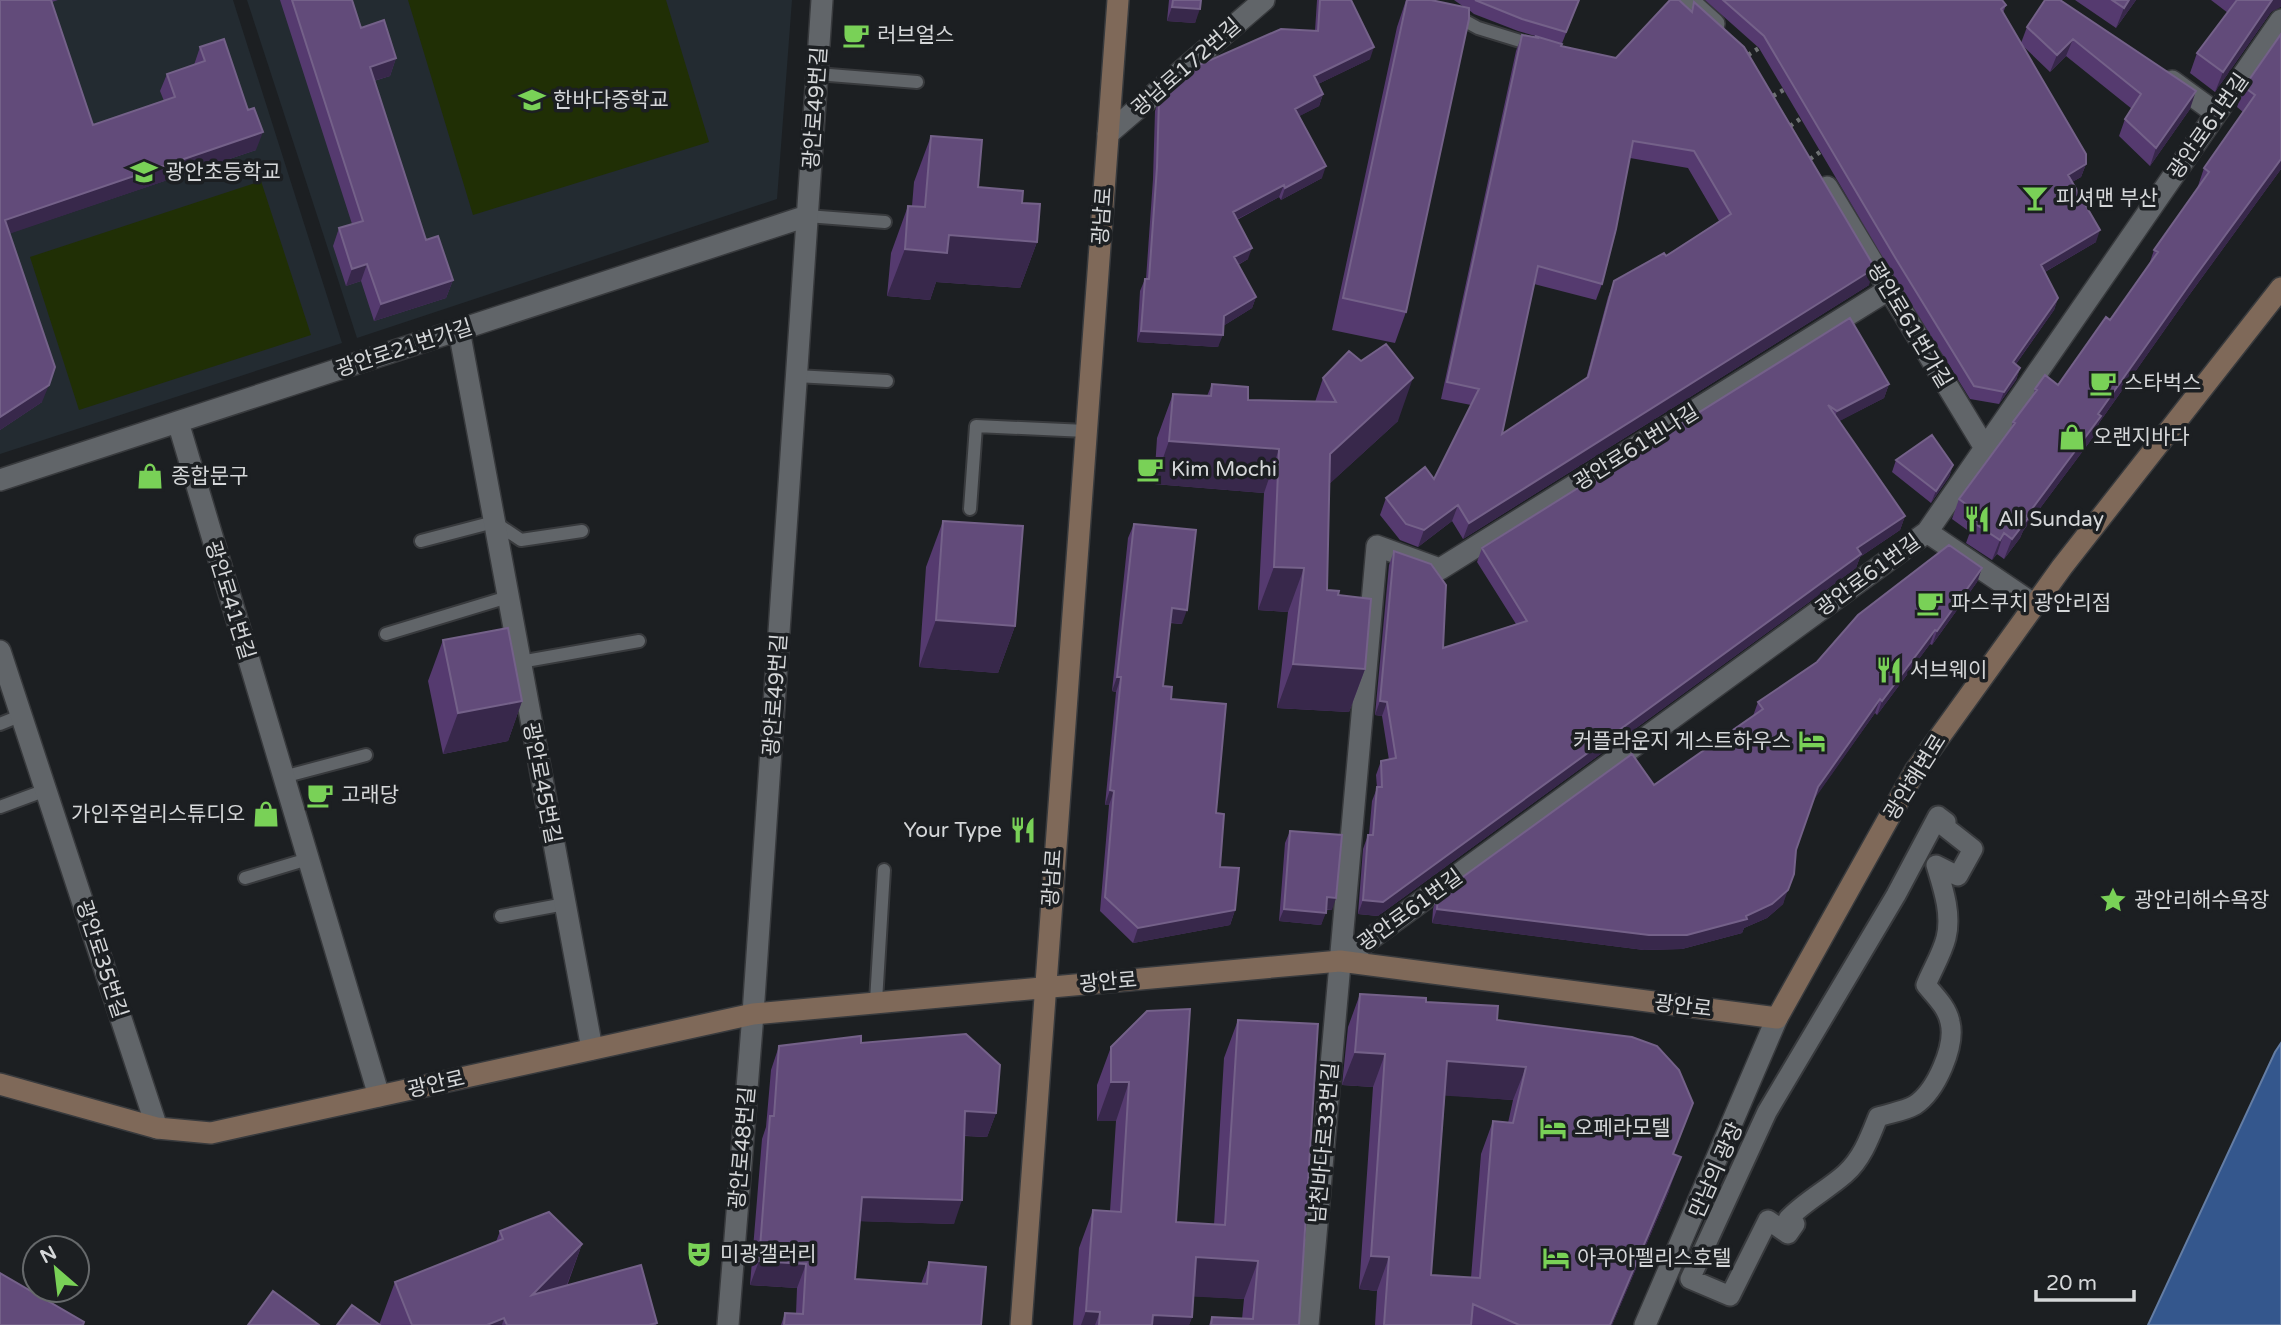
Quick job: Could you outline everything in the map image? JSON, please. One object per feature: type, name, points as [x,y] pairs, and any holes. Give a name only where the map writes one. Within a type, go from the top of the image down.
[{"type":"main road","name":"광남로","points":[[1021,1325],[1118,0]]},
{"type":"main road","name":"광안해변로","points":[[1777,1018],[1915,771],[2035,605],[2281,288]]},
{"type":"main road","name":"광안로","points":[[0,1084],[157,1128],[211,1133],[753,1014],[1340,961],[1777,1018]]},
{"type":"street","name":"광안로49번길","points":[[753,1014],[822,0]]},
{"type":"street","name":"광남로172번길","points":[[1108,134],[1264,0]]},
{"type":"street","points":[[1687,0],[1748,55]]},
{"type":"street","name":"광안로61번길","points":[[1340,961],[1927,532],[2281,20]]},
{"type":"street","points":[[2156,70],[2216,113]]},
{"type":"street","name":"광안로61번가길","points":[[1810,159],[1985,448]]},
{"type":"street","name":"광안로21번가길","points":[[0,480],[807,216]]},
{"type":"street","name":"광안로61번나길","points":[[1340,961],[1377,546],[1440,569],[1888,290]]},
{"type":"street","name":"광안로45번길","points":[[459,330],[592,1049]]},
{"type":"street","name":"광안로41번길","points":[[177,422],[379,1096]]},
{"type":"street","points":[[1927,532],[2035,605]]},
{"type":"street","name":"광안로35번길","points":[[0,651],[157,1128]]},
{"type":"street","name":"만남의 광장","points":[[1938,816],[1946,822],[1945,827],[1973,849],[1958,876],[1936,865],[1944,888],[1946,937],[1926,985],[1941,1002],[1951,1023],[1948,1053],[1940,1074],[1930,1092],[1913,1106],[1878,1117],[1865,1148],[1847,1173],[1799,1207],[1788,1219],[1795,1224],[1788,1234],[1768,1220],[1730,1296],[1690,1279],[1766,1112],[1896,895],[1938,816]]},
{"type":"street","name":"남천바다로33번길","points":[[1308,1325],[1340,961]]},
{"type":"street","name":"광안로48번길","points":[[728,1325],[753,1014]]},
{"type":"street","name":"광안해변로","points":[[1645,1325],[1777,1018]]},
{"type":"lane","points":[[1446,11],[1478,28],[1550,50]]},
{"type":"lane","points":[[817,74],[917,82]]},
{"type":"lane","points":[[807,216],[885,222]]},
{"type":"lane","points":[[796,376],[887,381]]},
{"type":"lane","points":[[970,509],[976,426],[1086,431]]},
{"type":"lane","points":[[421,541],[494,522],[521,540],[582,531]]},
{"type":"lane","points":[[386,634],[508,597]]},
{"type":"lane","points":[[520,662],[639,641]]},
{"type":"lane","points":[[0,724],[22,716]]},
{"type":"lane","points":[[284,777],[366,755]]},
{"type":"lane","points":[[0,807],[46,790]]},
{"type":"lane","points":[[245,878],[308,859]]},
{"type":"lane","points":[[876,1001],[884,870]]},
{"type":"lane","points":[[501,916],[565,904]]},
{"type":"path","points":[[1748,55],[1771,40]]},
{"type":"path","points":[[1773,96],[1795,83]]},
{"type":"path","points":[[1790,126],[1811,111]]},
{"type":"path","points":[[1810,159],[1831,144]]},
{"type":"shaded area","name":"광안초등학교","points":[[0,0],[233,0],[342,343],[0,454]]},
{"type":"shaded area","name":"한바다중학교","points":[[247,0],[792,0],[777,199],[357,338]]},
{"type":"green space","points":[[408,0],[666,0],[709,142],[473,215]]},
{"type":"green space","points":[[261,181],[311,335],[79,410],[30,257]]},
{"type":"water","points":[[2281,1043],[2281,1325],[2148,1325],[2275,1052]]},
{"type":"building","points":[[0,0],[51,0],[93,125],[175,97],[167,74],[205,61],[200,47],[224,39],[248,110],[254,108],[263,132],[5,220],[55,367],[49,385],[0,417]]},
{"type":"building","points":[[292,0],[352,0],[361,28],[384,20],[396,58],[370,67],[426,240],[438,236],[453,280],[381,304],[367,264],[352,269],[339,228],[363,221]]},
{"type":"building","points":[[1173,0],[1201,0],[1200,9],[1172,7]]},
{"type":"building","points":[[1320,0],[1351,0],[1374,47],[1314,76],[1323,94],[1295,109],[1326,166],[1233,212],[1252,248],[1234,257],[1256,297],[1224,316],[1223,335],[1141,331],[1145,279],[1149,279],[1159,99],[1199,65],[1281,29],[1318,31]]},
{"type":"building","points":[[1407,0],[1431,0],[1469,8],[1469,19],[1406,312],[1343,298]]},
{"type":"building","points":[[1475,0],[1579,0],[1566,32],[1522,19]]},
{"type":"building","points":[[1670,0],[1679,0],[1692,12],[1694,2],[1744,47],[1875,268],[1469,523],[1458,505],[1424,530],[1406,524],[1386,498],[1425,467],[1434,479],[1479,389],[1447,382],[1522,35],[1539,38],[1535,36],[1562,44],[1561,46],[1616,58]],"holes":[[[1633,141],[1694,151],[1731,214],[1666,256],[1664,253],[1614,281],[1588,377],[1502,434],[1538,266],[1602,284]]]},
{"type":"building","points":[[1723,0],[2002,0],[2006,5],[2001,9],[2086,154],[2086,164],[2068,175],[2100,230],[2041,265],[2058,298],[2013,362],[2020,368],[2004,392],[1974,386],[1764,36]]},
{"type":"building","points":[[2045,0],[2060,0],[2196,91],[2156,148],[2125,119],[2141,94],[2073,39],[2057,55],[2027,27]]},
{"type":"building","points":[[2112,0],[2129,0],[2124,8]]},
{"type":"building","points":[[2237,0],[2272,0],[2223,72],[2197,53]]},
{"type":"building","points":[[2281,34],[2281,159],[2098,414],[2101,416],[2026,517],[2028,518],[2012,539],[2004,533],[2000,540],[1974,523],[1982,516],[1959,499],[2015,423],[2013,422],[2045,375],[2058,385],[2106,317],[2110,320],[2158,252],[2154,250],[2209,172],[2204,168],[2255,95],[2244,87]]},
{"type":"building","points":[[931,136],[982,140],[978,187],[1023,191],[1022,203],[1040,204],[1037,242],[949,235],[947,253],[905,249],[908,206],[925,207]]},
{"type":"building","points":[[1850,318],[1889,384],[1837,411],[1828,405],[1905,516],[1857,548],[1861,554],[1383,902],[1363,900],[1368,835],[1373,835],[1377,787],[1382,787],[1381,761],[1396,758],[1387,702],[1380,701],[1394,551],[1431,564],[1446,585],[1443,648],[1527,621],[1482,548]]},
{"type":"building","points":[[1386,344],[1413,378],[1330,454],[1327,590],[1339,591],[1338,595],[1371,599],[1365,669],[1293,664],[1304,568],[1274,567],[1279,449],[1169,441],[1173,394],[1211,396],[1212,384],[1248,387],[1248,400],[1336,402],[1323,378],[1349,351],[1361,361]]},
{"type":"building","points":[[1932,435],[1953,465],[1936,491],[1896,460]]},
{"type":"building","points":[[943,521],[1023,526],[1015,626],[936,620]]},
{"type":"building","points":[[1134,524],[1196,530],[1187,610],[1172,608],[1163,686],[1172,687],[1171,699],[1226,704],[1216,813],[1224,814],[1220,867],[1239,868],[1235,910],[1138,928],[1105,897],[1114,791],[1110,790],[1121,677],[1117,677]]},
{"type":"building","points":[[1949,545],[1982,568],[1937,631],[1935,630],[1882,701],[1880,699],[1818,787],[1796,850],[1794,874],[1788,890],[1772,904],[1746,916],[1747,919],[1687,935],[1649,935],[1437,909],[1438,895],[1632,754],[1654,785],[1763,709],[1758,702],[1817,662],[1858,615]]},
{"type":"building","points":[[508,628],[522,701],[458,713],[443,640]]},
{"type":"building","points":[[1290,831],[1342,835],[1336,898],[1327,897],[1326,913],[1284,909]]},
{"type":"building","points":[[1360,994],[1426,998],[1426,1002],[1498,1006],[1497,1020],[1632,1037],[1657,1046],[1679,1070],[1693,1103],[1673,1154],[1681,1157],[1610,1325],[1519,1325],[1473,1304],[1471,1325],[1384,1325],[1389,1257],[1371,1256],[1385,1054],[1355,1052]],"holes":[[[1447,1061],[1526,1067],[1513,1123],[1493,1121],[1480,1278],[1431,1275]]]},
{"type":"building","points":[[1190,1009],[1176,1222],[1225,1225],[1238,1020],[1318,1024],[1299,1325],[1211,1325],[1212,1317],[1253,1319],[1258,1261],[1196,1257],[1192,1317],[1153,1315],[1152,1325],[1099,1325],[1100,1312],[1086,1311],[1093,1210],[1121,1212],[1129,1082],[1111,1082],[1111,1047],[1147,1011]]},
{"type":"building","points":[[966,1034],[1000,1065],[996,1113],[965,1111],[962,1200],[862,1197],[855,1279],[927,1284],[929,1262],[986,1267],[981,1325],[784,1325],[785,1313],[803,1314],[806,1264],[759,1261],[770,1116],[774,1116],[779,1046],[861,1036],[861,1043]]},
{"type":"building","points":[[549,1212],[582,1244],[532,1295],[641,1265],[657,1323],[507,1325],[504,1318],[487,1325],[412,1325],[395,1282],[503,1239],[500,1231]]},
{"type":"building","points":[[0,1273],[21,1285],[21,1304],[53,1304],[84,1322],[83,1325],[0,1325]]},
{"type":"building","points":[[273,1291],[319,1325],[248,1325]]},
{"type":"building","points":[[352,1305],[380,1325],[337,1325]]},
{"type":"place","name":"러브얼스","points":[[856,35]]},
{"type":"place","name":"한바다중학교","points":[[532,100]]},
{"type":"place","name":"광안초등학교","points":[[144,172]]},
{"type":"place","name":"피셔맨 부산","points":[[2035,198]]},
{"type":"place","name":"스타벅스","points":[[2103,383]]},
{"type":"place","name":"오랜지바다","points":[[2072,437]]},
{"type":"place","name":"Kim Mochi","points":[[1150,469]]},
{"type":"place","name":"종합문구","points":[[150,476]]},
{"type":"place","name":"All Sunday","points":[[1977,519]]},
{"type":"place","name":"파스쿠치 광안리점","points":[[1930,603]]},
{"type":"place","name":"서브웨이","points":[[1889,670]]},
{"type":"place","name":"커플라운지 게스트하우스","points":[[1812,741]]},
{"type":"place","name":"고래당","points":[[320,795]]},
{"type":"place","name":"가인주얼리스튜디오","points":[[266,814]]},
{"type":"place","name":"Your Type","points":[[1023,830]]},
{"type":"place","name":"광안리해수욕장","points":[[2113,900]]},
{"type":"place","name":"오페라모텔","points":[[1553,1128]]},
{"type":"place","name":"미광갤러리","points":[[699,1254]]},
{"type":"place","name":"아쿠아펠리스호텔","points":[[1556,1258]]}]
